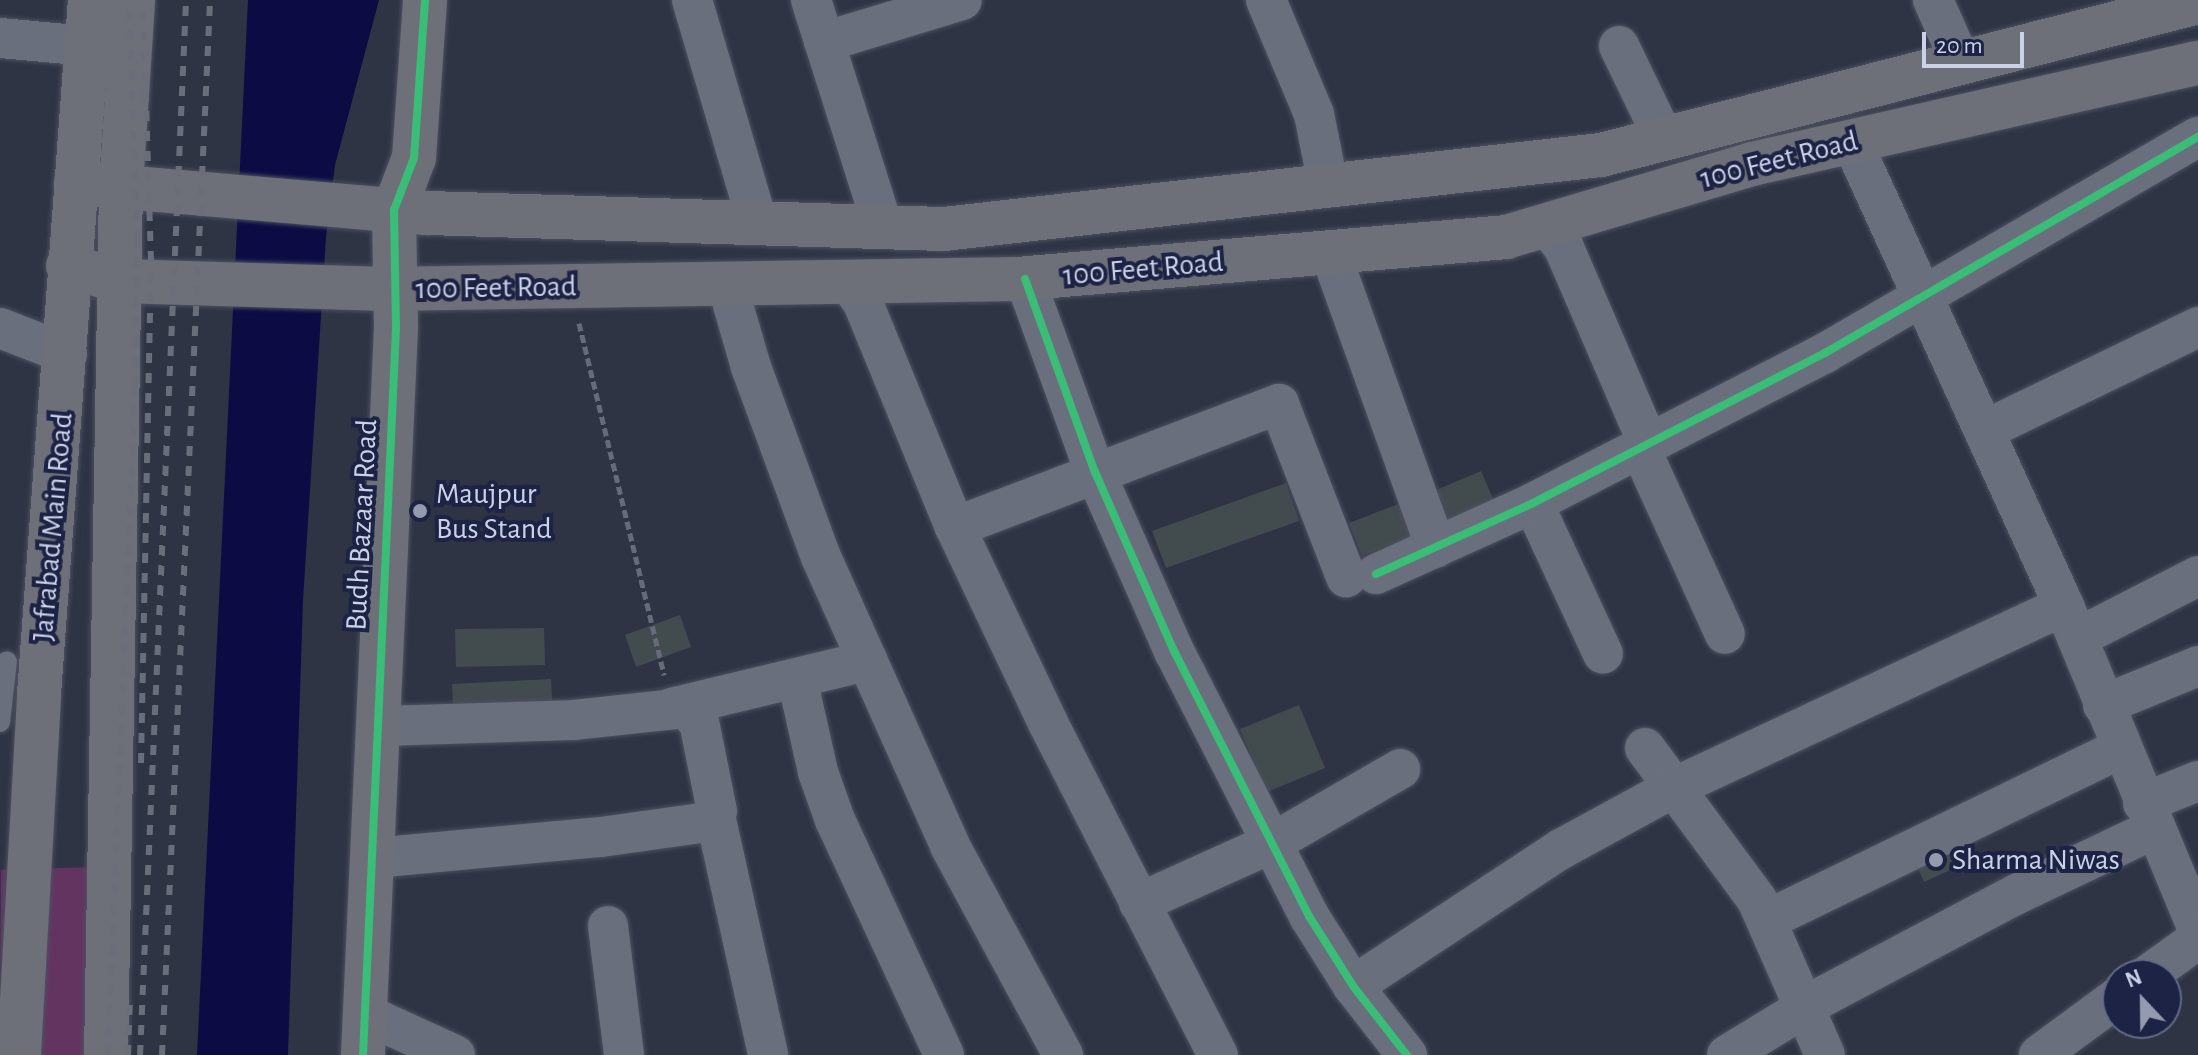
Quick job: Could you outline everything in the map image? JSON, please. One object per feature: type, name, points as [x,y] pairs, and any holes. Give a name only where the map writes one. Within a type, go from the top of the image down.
[{"type":"main road","name":"Jafrabad Main Road","points":[[19,1055],[39,694],[67,354],[68,266],[90,0]]},
{"type":"main road","name":"Jafrabad Main Road","points":[[106,1055],[121,187],[133,0]]},
{"type":"main road","name":"Budh Bazaar Road","points":[[364,1035],[374,858],[395,289],[394,210],[414,158],[425,0]]},
{"type":"main road","name":"100 Feet Road","points":[[76,183],[394,210],[944,229],[1601,155],[2198,2]]},
{"type":"main road","name":"100 Feet Road","points":[[68,266],[119,281],[395,289],[1025,279],[1506,237],[1752,164],[2198,63]]},
{"type":"street","points":[[692,0],[758,224]]},
{"type":"street","points":[[811,0],[883,227]]},
{"type":"street","points":[[824,42],[962,0]]},
{"type":"street","points":[[1266,0],[1314,114],[1328,184]]},
{"type":"street","points":[[1933,0],[1961,63]]},
{"type":"street","points":[[0,38],[88,46]]},
{"type":"street","points":[[1619,46],[1664,139]]},
{"type":"street","points":[[955,527],[1279,404],[1361,575],[1436,548],[1645,448],[1924,298],[2198,137]]},
{"type":"street","points":[[1852,142],[2070,622],[2148,816],[2198,930]]},
{"type":"street","points":[[1547,226],[1564,248],[1725,634]]},
{"type":"street","points":[[1330,252],[1436,548]]},
{"type":"street","points":[[1025,279],[1095,472],[1174,651],[1309,916],[1353,986],[1407,1055]]},
{"type":"street","points":[[848,282],[863,303],[955,527],[1139,903],[1218,1055]]},
{"type":"street","points":[[735,284],[733,305],[751,367],[867,661],[950,846],[1063,1055]]},
{"type":"street","points":[[1985,430],[2198,327]]},
{"type":"street","points":[[0,328],[67,354]]},
{"type":"street","points":[[1533,503],[1603,654]]},
{"type":"street","points":[[1353,986],[1561,849],[1673,788],[2070,622],[2198,576]]},
{"type":"street","points":[[379,726],[575,720],[671,708],[867,661]]},
{"type":"street","points":[[2103,705],[2198,666]]},
{"type":"street","points":[[797,678],[818,772],[835,820],[944,1055]]},
{"type":"street","points":[[671,708],[696,714],[768,1055]]},
{"type":"street","points":[[1645,748],[1767,920],[1825,1055]]},
{"type":"street","points":[[1767,920],[2121,748]]},
{"type":"street","points":[[1139,903],[1272,843],[1400,769]]},
{"type":"street","points":[[1727,1055],[1803,1009],[2017,894],[2148,816],[2198,781]]},
{"type":"street","points":[[374,858],[601,837],[708,822],[715,815]]},
{"type":"street","points":[[608,926],[624,1055]]},
{"type":"street","points":[[2170,959],[2198,939]]},
{"type":"street","points":[[2039,1055],[2102,1009]]},
{"type":"street","points":[[364,1035],[455,1055]]},
{"type":"lane","points":[[0,722],[7,661]]},
{"type":"path","points":[[578,318],[671,708]]},
{"type":"shaded area","points":[[248,0],[379,0],[335,165],[326,237],[303,601],[288,1055],[197,1055]]},
{"type":"shaded area","points":[[92,867],[88,1055],[0,1055],[1,870]]},
{"type":"building","points":[[1481,471],[1500,515],[1447,539],[1427,494]]},
{"type":"building","points":[[1286,483],[1299,521],[1166,568],[1152,531]]},
{"type":"building","points":[[1401,503],[1413,536],[1362,556],[1349,523]]},
{"type":"building","points":[[680,615],[691,647],[636,667],[625,635]]},
{"type":"building","points":[[544,628],[545,665],[456,667],[455,629]]},
{"type":"building","points":[[551,679],[553,717],[454,722],[452,684]]},
{"type":"building","points":[[1299,705],[1325,768],[1267,792],[1240,729]]},
{"type":"building","name":"Sharma Niwas","points":[[1945,832],[1959,866],[1924,882],[1909,850]]},
{"type":"railway","points":[[108,1055],[135,387],[137,240],[129,0]]},
{"type":"railway","points":[[141,763],[151,261],[143,0]]},
{"type":"railway","points":[[140,1055],[186,0]]},
{"type":"railway","points":[[162,1055],[210,0]]},
{"type":"railway","points":[[128,1055],[130,999]]},
{"type":"cycle path","points":[[363,1055],[396,327],[394,210],[414,158],[425,0]]},
{"type":"cycle path","points":[[1376,574],[1533,503],[1825,353],[2198,137]]},
{"type":"cycle path","points":[[1025,279],[1095,472],[1174,651],[1309,916],[1353,986],[1407,1055]]},
{"type":"place","name":"Maujpur Bus Stand","points":[[420,511]]},
{"type":"place","name":"Sharma Niwas","points":[[1936,860]]}]
